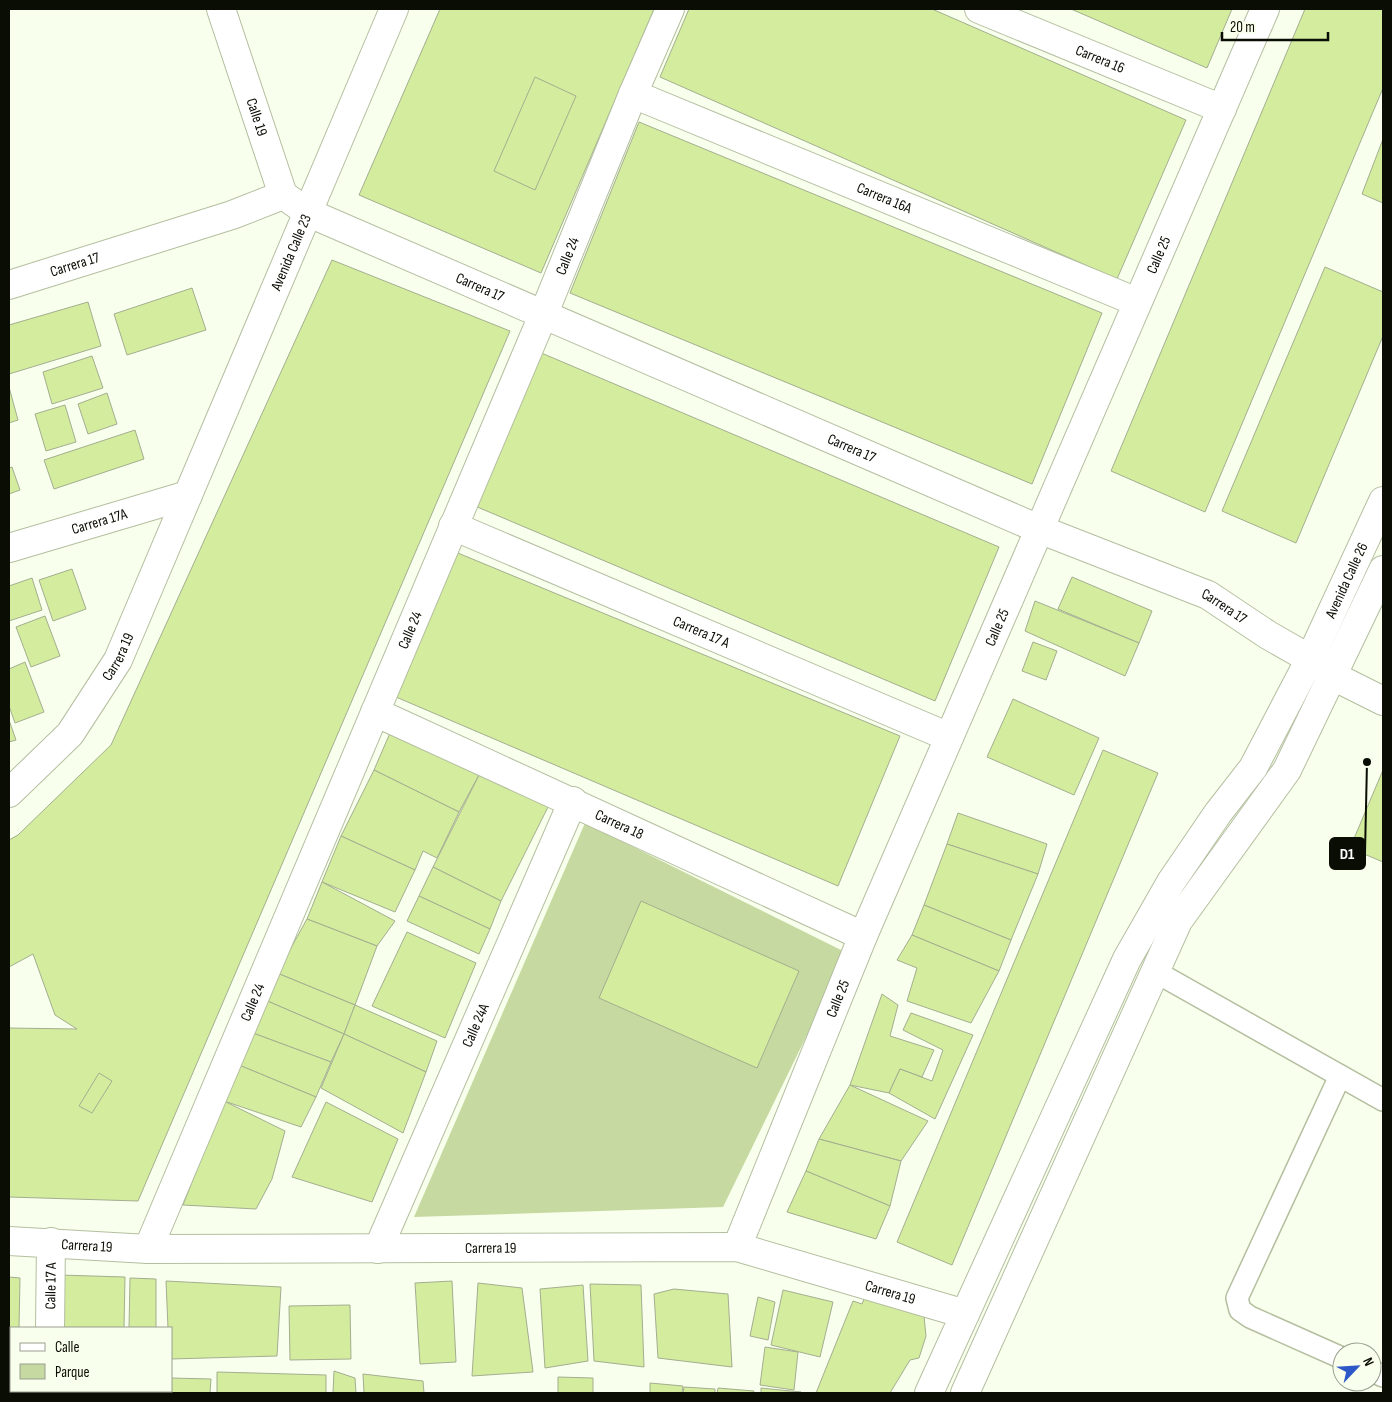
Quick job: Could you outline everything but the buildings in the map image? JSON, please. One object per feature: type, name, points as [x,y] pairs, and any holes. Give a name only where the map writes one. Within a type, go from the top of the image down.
[{"type":"street","name":"Calle 19","points":[[221,9],[283,195]]},
{"type":"street","name":"Avenida Calle 23","points":[[188,495],[394,9]]},
{"type":"street","name":"Calle 24","points":[[148,1249],[544,313],[633,94],[670,9]]},
{"type":"street","name":"Calle 25","points":[[737,1247],[863,936],[1265,9]]},
{"type":"street","name":"Carrera 16","points":[[985,10],[1222,109]]},
{"type":"street","name":"Carrera 16A","points":[[633,94],[1138,302]]},
{"type":"street","points":[[283,195],[309,213]]},
{"type":"street","name":"Carrera 17","points":[[9,285],[232,215],[283,195]]},
{"type":"street","name":"Carrera 17","points":[[309,213],[544,313],[1039,529],[1208,595],[1268,635],[1310,659],[1331,675],[1383,701]]},
{"type":"street","name":"Carrera 17A","points":[[9,548],[188,495]]},
{"type":"street","name":"Carrera 19","points":[[9,793],[70,734],[118,660],[188,495]]},
{"type":"street","name":"Avenida Calle 26","points":[[929,1393],[1127,959],[1171,882],[1218,814],[1253,768],[1310,659],[1383,501]]},
{"type":"street","name":"Carrera 17 A","points":[[453,526],[949,737]]},
{"type":"street","name":"Avenida Calle 26","points":[[965,1393],[1178,921],[1287,770],[1383,570]]},
{"type":"street","name":"Carrera 18","points":[[375,712],[573,801],[863,936]]},
{"type":"street","name":"Calle 24A","points":[[378,1249],[573,801]]},
{"type":"street","name":"Carrera 19","points":[[9,1241],[148,1249],[737,1247],[965,1314]]},
{"type":"street","name":"Calle 17 A","points":[[50,1327],[51,1242]]},
{"type":"lane","points":[[1156,972],[1383,1100]]},
{"type":"lane","points":[[1332,1354],[1250,1317],[1240,1310],[1237,1298],[1340,1076]]},
{"type":"green space","points":[[585,823],[847,953],[723,1207],[414,1217]]},
{"type":"place","name":"D1","points":[[1367,762]]}]
